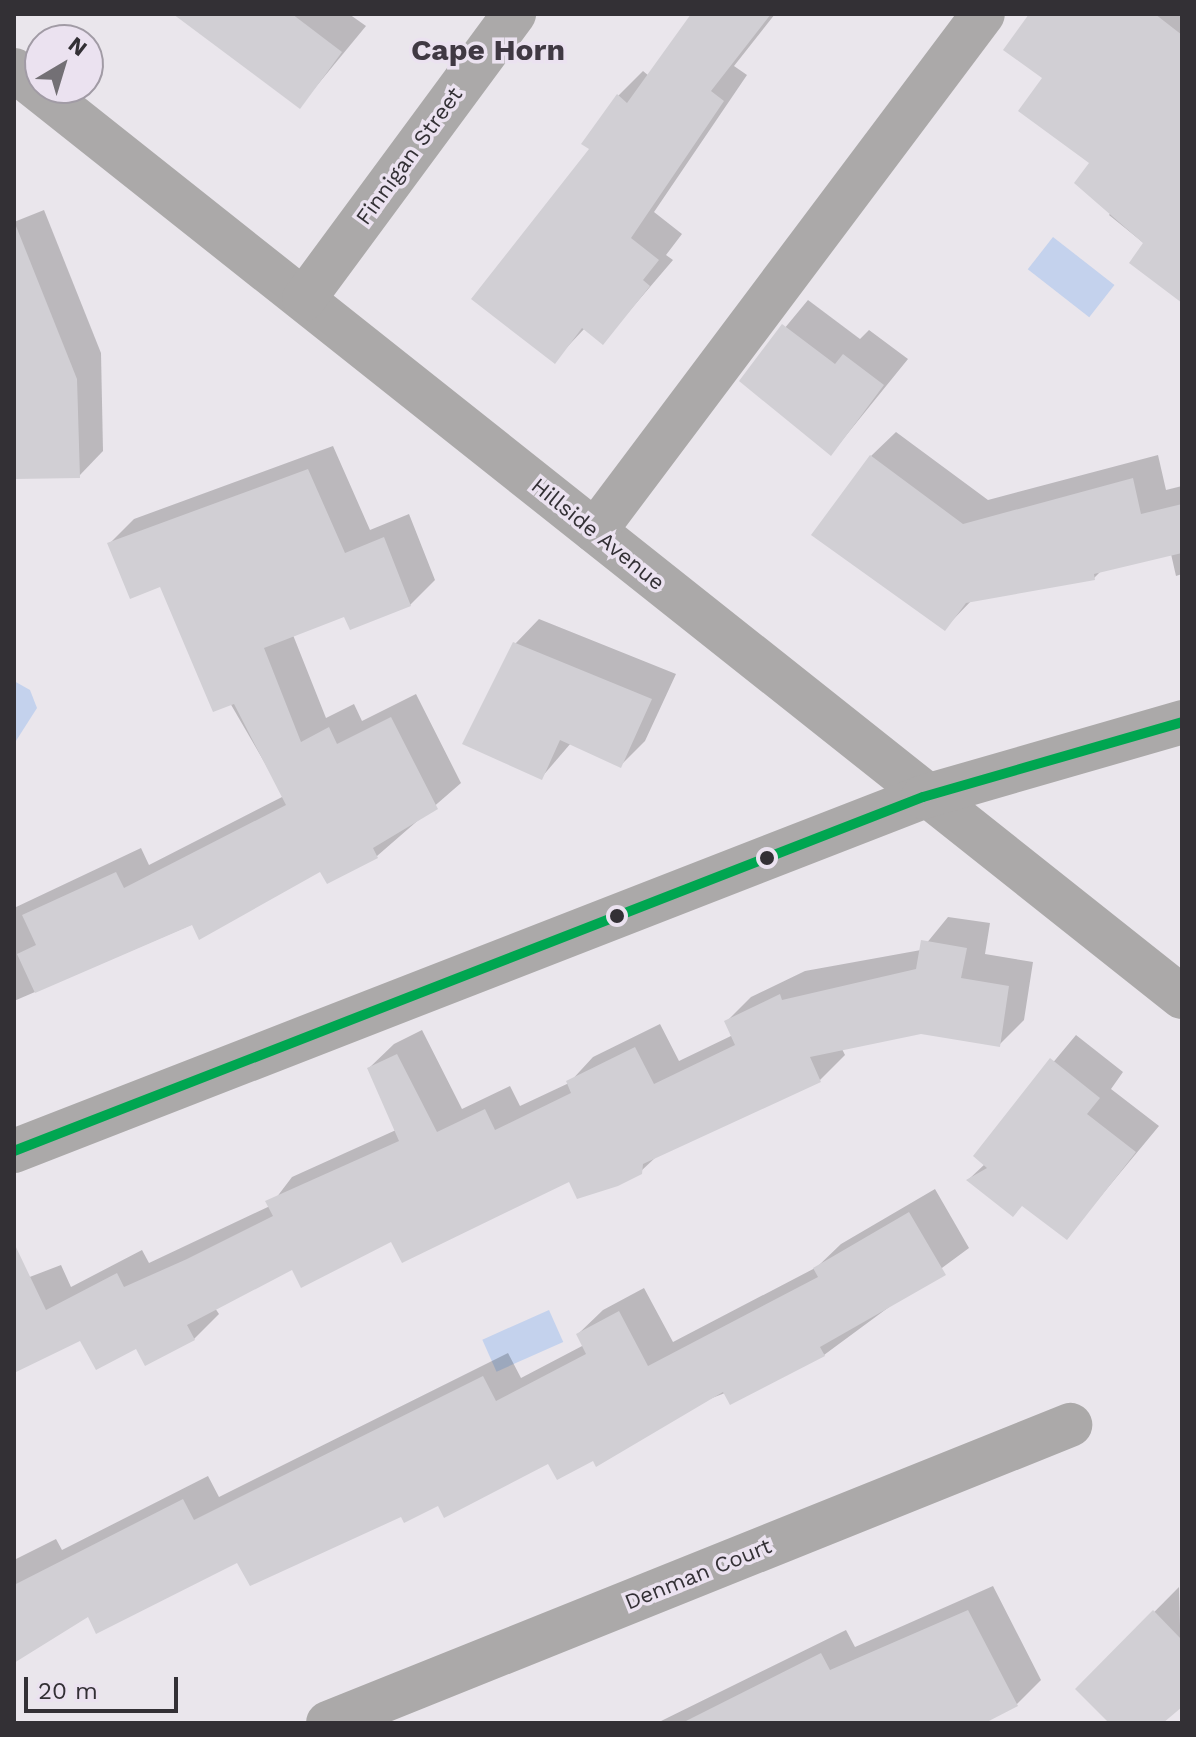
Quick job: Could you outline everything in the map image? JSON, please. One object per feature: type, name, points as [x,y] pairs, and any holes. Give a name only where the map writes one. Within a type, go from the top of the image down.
[{"type":"street","name":"Finnigan Street","points":[[304,299],[514,14]]},
{"type":"street","points":[[595,531],[983,14]]},
{"type":"street","name":"Hillside Avenue","points":[[14,70],[595,531],[923,797],[1182,997]]},
{"type":"street","points":[[14,1151],[923,797],[1182,722]]},
{"type":"street","name":"Denman Court","points":[[328,1723],[1070,1425]]},
{"type":"water","points":[[1053,237],[1114,285],[1089,317],[1028,269]]},
{"type":"water","points":[[14,681],[30,690],[37,708],[14,744]]},
{"type":"water","points":[[549,1310],[563,1342],[497,1372],[482,1340]]},
{"type":"building","points":[[173,14],[292,14],[342,52],[300,109]]},
{"type":"building","points":[[691,14],[771,14],[711,91],[724,101],[631,238],[659,260],[643,280],[650,286],[603,345],[582,328],[555,364],[471,299],[589,149],[581,144],[617,94],[627,103]]},
{"type":"building","points":[[1029,14],[1155,14],[1182,35],[1182,303],[1129,263],[1143,243],[1074,183],[1089,163],[1018,111],[1042,78],[1003,50]]},
{"type":"building","points":[[16,226],[77,379],[80,478],[14,479]]},
{"type":"building","points":[[782,324],[835,364],[843,354],[884,385],[831,456],[739,381]]},
{"type":"building","points":[[870,455],[963,524],[1133,478],[1141,514],[1182,504],[1182,553],[1094,574],[1095,580],[966,603],[945,631],[811,535]]},
{"type":"building","points":[[308,469],[345,553],[384,537],[411,606],[350,630],[344,617],[264,648],[301,742],[329,727],[337,744],[391,717],[438,809],[373,848],[378,858],[327,884],[320,872],[199,940],[192,925],[35,993],[17,954],[36,945],[22,915],[116,872],[124,888],[286,805],[234,704],[213,712],[160,587],[130,599],[107,543]]},
{"type":"building","points":[[513,642],[652,699],[621,768],[560,740],[542,780],[462,744]]},
{"type":"building","points":[[921,940],[967,948],[961,978],[1009,986],[1000,1047],[921,1034],[810,1057],[821,1082],[643,1164],[642,1174],[618,1186],[577,1199],[569,1182],[402,1263],[391,1242],[301,1288],[292,1270],[187,1325],[195,1340],[145,1366],[136,1349],[96,1370],[80,1341],[14,1373],[14,1243],[46,1310],[117,1273],[124,1287],[187,1259],[273,1216],[265,1201],[399,1141],[367,1068],[397,1054],[437,1132],[485,1109],[495,1130],[571,1093],[566,1081],[635,1047],[654,1084],[735,1045],[724,1021],[780,994],[782,1000],[916,969]]},
{"type":"building","points":[[1050,1058],[1100,1098],[1087,1114],[1136,1152],[1067,1240],[1022,1206],[1013,1217],[966,1180],[987,1168],[973,1156]]},
{"type":"building","points":[[909,1212],[946,1275],[820,1347],[825,1356],[730,1405],[723,1392],[596,1467],[593,1461],[557,1480],[548,1464],[444,1518],[438,1506],[404,1523],[401,1517],[250,1586],[237,1563],[96,1634],[88,1617],[14,1663],[14,1585],[183,1499],[194,1520],[483,1376],[496,1401],[586,1354],[576,1334],[619,1311],[648,1366],[818,1277],[813,1268]]},
{"type":"building","points":[[968,1610],[1018,1706],[985,1723],[682,1723],[821,1653],[830,1670]]},
{"type":"building","points":[[1153,1610],[1182,1640],[1182,1707],[1163,1723],[1109,1723],[1075,1689]]},
{"type":"transit line","points":[[14,1151],[923,797],[1182,722]]},
{"type":"district","name":"Cape Horn","points":[[488,50]]}]
